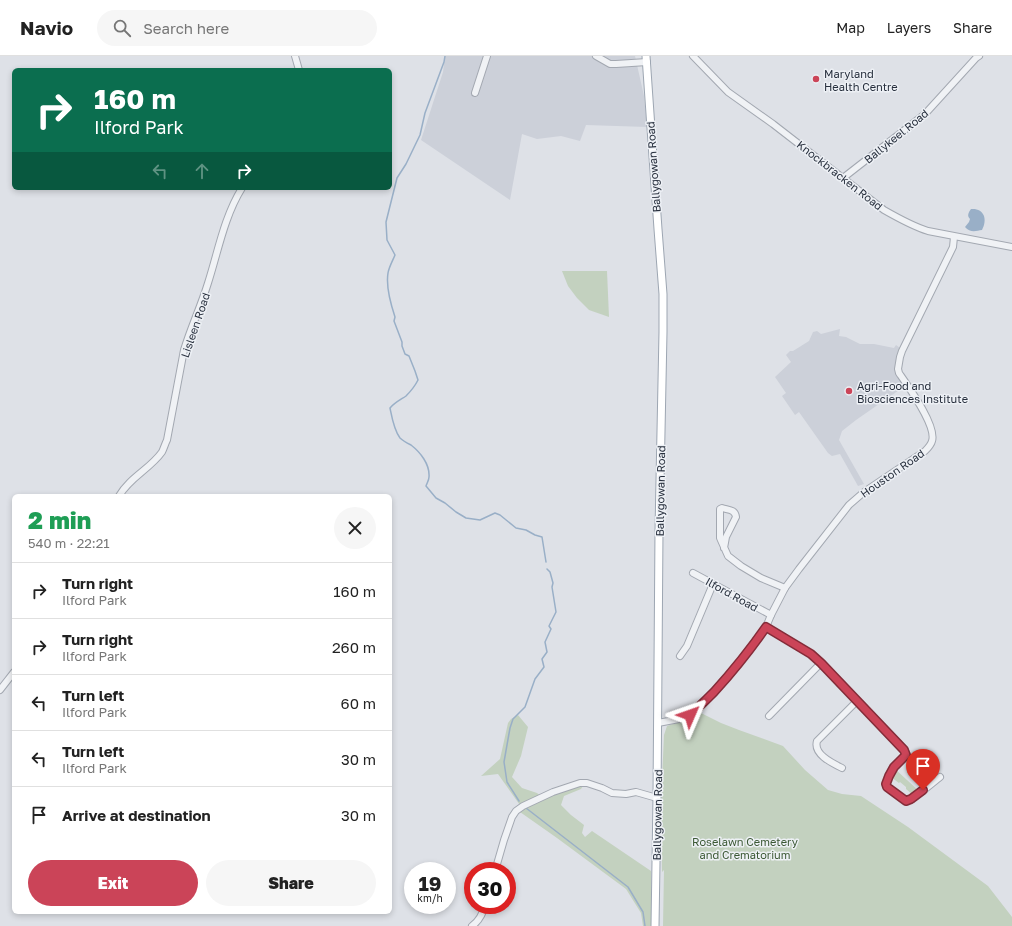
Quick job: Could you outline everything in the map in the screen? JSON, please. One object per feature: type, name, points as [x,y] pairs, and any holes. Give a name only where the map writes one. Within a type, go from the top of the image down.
[{"type":"main road","name":"Ballygowan Road","points":[[646,59],[663,294],[659,531],[656,926]]},
{"type":"street","points":[[295,56],[299,68]]},
{"type":"street","points":[[475,93],[487,56]]},
{"type":"street","points":[[596,56],[610,64],[646,59]]},
{"type":"street","name":"Knockbracken Road","points":[[693,56],[728,92],[773,124],[884,210],[918,228],[954,237],[1012,247]]},
{"type":"street","name":"Ballykeel Road","points":[[843,178],[925,114],[979,56]]},
{"type":"street","name":"Lisleen Road","points":[[121,494],[128,484],[155,459],[164,448],[167,440],[186,344],[203,301],[232,207],[241,190]]},
{"type":"street","name":"Houston Road","points":[[658,723],[690,715],[694,712],[725,680],[747,654],[766,627],[785,588],[798,569],[849,505],[864,492],[925,451],[932,442],[933,433],[923,410],[899,373],[898,369],[902,351],[953,247],[954,237]]},
{"type":"street","points":[[724,548],[726,537],[736,513],[734,511],[722,508],[720,509],[720,538],[724,548],[728,556],[761,578],[785,588]]},
{"type":"street","name":"Ilford Road","points":[[693,573],[771,615]]},
{"type":"street","points":[[680,656],[687,646],[713,584]]},
{"type":"street","points":[[766,627],[811,654],[857,700],[905,752],[906,755],[894,767],[889,776],[886,784],[887,787],[907,801],[940,777]]},
{"type":"street","points":[[769,716],[821,663]]},
{"type":"street","points":[[0,690],[12,675]]},
{"type":"street","points":[[842,768],[824,758],[816,747],[816,744],[817,741],[857,700]]},
{"type":"street","points":[[498,862],[512,817],[516,811],[546,795],[580,783],[593,784],[612,793],[619,794],[636,792],[657,798]]},
{"type":"street","points":[[472,926],[477,922],[482,914]]},
{"type":"shaded area","points":[[445,56],[635,56],[644,96],[647,127],[586,125],[580,141],[561,136],[537,139],[522,134],[510,200],[421,140],[443,72]]},
{"type":"shaded area","points":[[840,329],[839,336],[846,337],[860,344],[874,344],[894,348],[896,345],[900,348],[896,372],[905,386],[842,431],[839,440],[864,484],[858,486],[840,454],[832,456],[828,453],[799,412],[795,415],[782,396],[786,393],[775,377],[791,362],[786,355],[790,351],[793,351],[809,341],[813,332],[817,331],[821,334]]},
{"type":"green space","points":[[562,271],[607,271],[609,317],[589,310],[568,286]]},
{"type":"green space","name":"Roselawn Cemetery and Crematorium","points":[[701,713],[721,723],[783,746],[805,770],[828,790],[842,794],[861,796],[908,827],[988,886],[1012,917],[1012,926],[663,926],[664,870],[662,872],[661,803],[664,735],[667,726],[691,718],[693,719]]},
{"type":"green space","points":[[518,715],[528,727],[521,756],[512,777],[522,788],[537,793],[543,798],[576,786],[583,786],[581,789],[564,796],[561,805],[584,825],[582,833],[585,837],[592,831],[651,871],[651,926],[643,926],[641,913],[626,889],[520,812],[522,808],[498,774],[481,776],[500,759],[508,723],[511,719]]},
{"type":"green space","points":[[895,769],[919,791],[913,795],[900,782],[899,783],[891,777]]},
{"type":"water","points":[[971,209],[979,210],[984,215],[985,222],[982,230],[971,231],[965,227],[970,219],[968,214]]},
{"type":"waterway","points":[[445,56],[425,113],[420,135],[406,164],[397,178],[386,222],[387,240],[395,255],[388,273],[389,295],[395,317],[394,321],[405,354],[409,356],[418,380],[406,396],[390,408],[398,435],[411,445],[421,455],[426,463],[429,472],[426,486],[436,498],[466,518],[480,520],[495,513],[500,515],[516,528],[526,530],[542,537],[546,562]]},
{"type":"waterway","points":[[519,801],[507,782],[504,762],[513,719],[525,707],[535,679],[544,667],[542,659],[547,652],[545,642],[551,629],[549,626],[556,612],[552,587],[553,583],[550,572],[547,569]]},
{"type":"waterway","points":[[526,808],[628,887],[643,912],[645,926]]},
{"type":"place","name":"Maryland Health Centre","points":[[816,79]]},
{"type":"place","name":"Agri-Food and Biosciences Institute","points":[[849,391]]},
{"type":"route","points":[[690,715],[725,680],[747,654],[766,627],[811,654],[904,750],[906,755],[894,767],[886,784],[887,787],[906,801],[923,790]]}]
